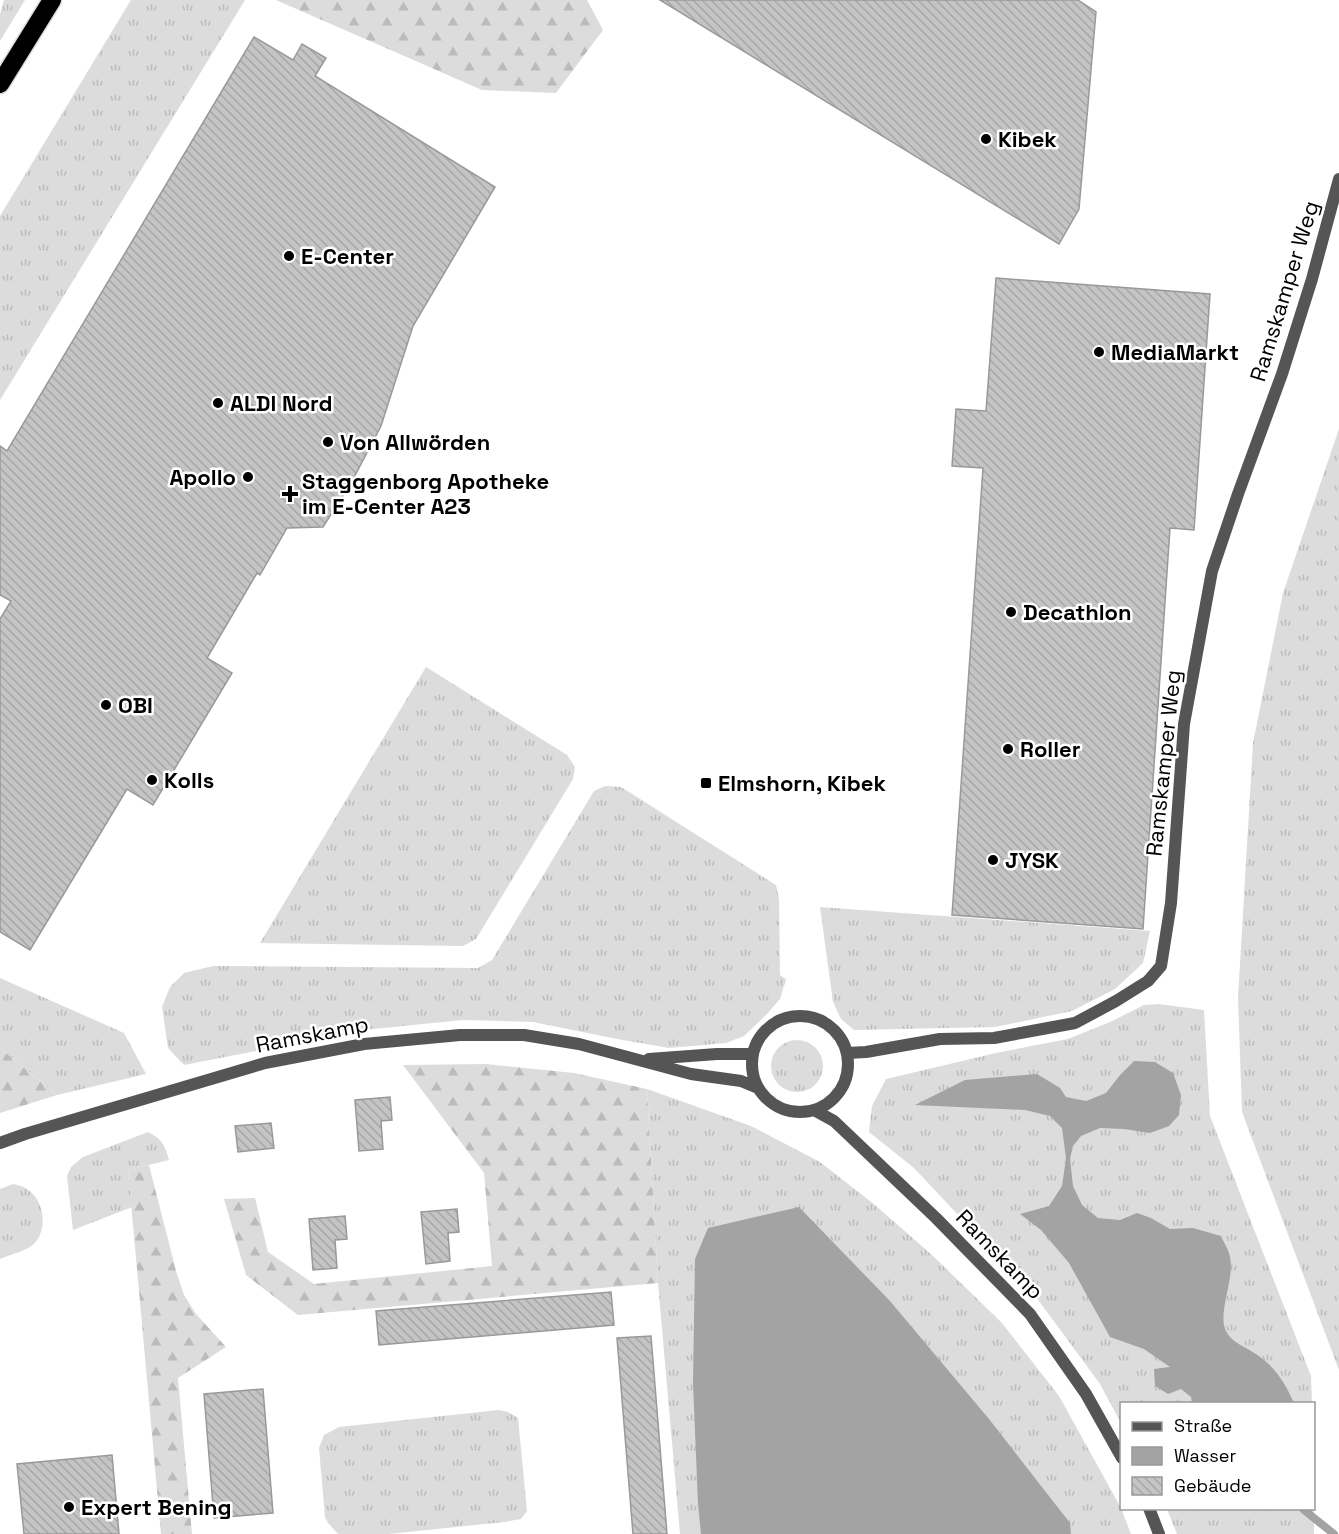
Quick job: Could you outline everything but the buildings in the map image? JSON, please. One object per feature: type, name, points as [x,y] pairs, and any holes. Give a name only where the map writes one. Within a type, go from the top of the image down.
[{"type":"highway","points":[[0,84],[52,0]]},
{"type":"street","name":"Ramskamper Weg","points":[[847,1053],[866,1052],[940,1039],[994,1038],[1075,1023],[1148,981],[1161,966],[1171,903],[1184,724],[1212,571],[1282,374],[1312,279],[1339,179]]},
{"type":"street","points":[[758,1088],[752,1072],[752,1054],[760,1037],[773,1023],[791,1016],[809,1016],[826,1024],[840,1036],[847,1053],[848,1071],[841,1088],[830,1102],[814,1110]]},
{"type":"street","name":"Ramskamp","points":[[0,1143],[265,1063],[364,1044],[460,1035],[524,1035],[579,1044],[692,1074],[741,1081],[758,1088],[768,1101],[782,1109],[798,1112],[814,1110],[834,1121],[936,1218],[1030,1314],[1086,1394],[1120,1454]]},
{"type":"street","name":"Ramskamp","points":[[639,1059],[752,1054]]},
{"type":"street","points":[[1149,1510],[1159,1534]]},
{"type":"green space","points":[[4,0],[25,0],[0,41],[0,14]]},
{"type":"green space","points":[[131,0],[245,0],[0,400],[0,216]]},
{"type":"green space","points":[[276,0],[587,0],[603,30],[556,93],[482,90]]},
{"type":"green space","points":[[1339,429],[1339,1370],[1242,1112],[1238,998],[1253,743],[1283,593]]},
{"type":"green space","points":[[426,667],[567,755],[575,767],[573,779],[476,939],[463,946],[260,943]]},
{"type":"green space","points":[[605,786],[621,787],[776,885],[779,899],[780,975],[786,979],[780,999],[744,1036],[726,1043],[669,1048],[533,1022],[463,1020],[363,1030],[184,1065],[168,1048],[162,1007],[170,987],[184,973],[213,966],[478,968],[492,960],[594,791]]},
{"type":"green space","points":[[820,907],[1150,931],[1143,963],[1115,989],[1072,1011],[995,1027],[854,1030],[841,1019],[833,1002]]},
{"type":"green space","points":[[0,978],[124,1033],[146,1074],[57,1095],[0,1048]]},
{"type":"green space","points":[[1159,1004],[1204,1010],[1210,1116],[1311,1376],[1312,1402],[1120,1402],[1120,1421],[1100,1384],[1039,1301],[914,1168],[869,1132],[872,1106],[886,1079],[1068,1039],[1144,1005]]},
{"type":"green space","points":[[797,1040],[807,1042],[815,1048],[821,1056],[823,1066],[821,1076],[815,1084],[807,1090],[797,1092],[787,1090],[779,1084],[773,1076],[771,1066],[773,1056],[779,1048],[787,1042]]},
{"type":"green space","points":[[0,1048],[57,1095],[0,1113]]},
{"type":"green space","points":[[486,1064],[574,1073],[647,1089],[658,1283],[298,1315],[246,1275],[224,1199],[255,1198],[268,1252],[314,1284],[492,1266],[484,1173],[403,1065]]},
{"type":"green space","points":[[647,1089],[751,1126],[820,1162],[875,1205],[932,1255],[1002,1323],[1059,1396],[1120,1506],[1131,1534],[680,1534],[658,1283]]},
{"type":"green space","points":[[148,1132],[162,1143],[169,1160],[128,1170],[132,1207],[73,1230],[67,1176],[71,1167],[83,1157]]},
{"type":"green space","points":[[149,1165],[184,1295],[196,1314],[226,1347],[178,1378],[192,1534],[161,1534],[128,1170]]},
{"type":"green space","points":[[13,1184],[25,1188],[37,1200],[42,1214],[42,1229],[32,1246],[0,1259],[0,1189]]},
{"type":"green space","points":[[499,1410],[518,1418],[527,1511],[521,1519],[389,1534],[338,1534],[328,1523],[325,1517],[319,1448],[324,1435],[339,1427]]},
{"type":"green space","points":[[1167,1510],[1314,1510],[1314,1534],[1177,1534]]},
{"type":"water","points":[[1134,1061],[1155,1062],[1173,1073],[1181,1095],[1179,1115],[1169,1126],[1150,1133],[1100,1128],[1081,1136],[1073,1146],[1070,1159],[1073,1186],[1082,1205],[1098,1218],[1120,1220],[1137,1213],[1170,1229],[1193,1228],[1221,1236],[1229,1252],[1231,1266],[1224,1315],[1226,1331],[1233,1340],[1272,1367],[1294,1402],[1192,1402],[1191,1397],[1181,1389],[1168,1394],[1155,1386],[1154,1369],[1170,1367],[1144,1349],[1110,1337],[1069,1263],[1041,1230],[1020,1214],[1049,1206],[1062,1186],[1066,1158],[1062,1128],[1050,1116],[1025,1110],[915,1105],[965,1080],[1037,1074],[1060,1088],[1066,1097],[1086,1101],[1106,1093]]},
{"type":"water","points":[[799,1207],[890,1301],[989,1419],[1070,1523],[1071,1534],[701,1534],[693,1383],[695,1259],[708,1228]]},
{"type":"waterway","points":[[1304,1510],[1334,1534]]},
{"type":"place","name":"Kibek","points":[[986,139]]},
{"type":"place","name":"E-Center","points":[[289,256]]},
{"type":"place","name":"MediaMarkt","points":[[1099,352]]},
{"type":"place","name":"ALDI Nord","points":[[218,403]]},
{"type":"place","name":"Von Allwörden","points":[[328,442]]},
{"type":"place","name":"Apollo","points":[[248,477]]},
{"type":"place","name":"Staggenborg Apotheke im E-Center A23","points":[[290,494]]},
{"type":"place","name":"Decathlon","points":[[1011,612]]},
{"type":"place","name":"OBI","points":[[106,705]]},
{"type":"place","name":"Roller","points":[[1008,749]]},
{"type":"place","name":"Kolls","points":[[152,780]]},
{"type":"place","name":"Elmshorn, Kibek","points":[[706,783]]},
{"type":"place","name":"JYSK","points":[[993,860]]},
{"type":"place","name":"Expert Bening","points":[[69,1507]]}]
